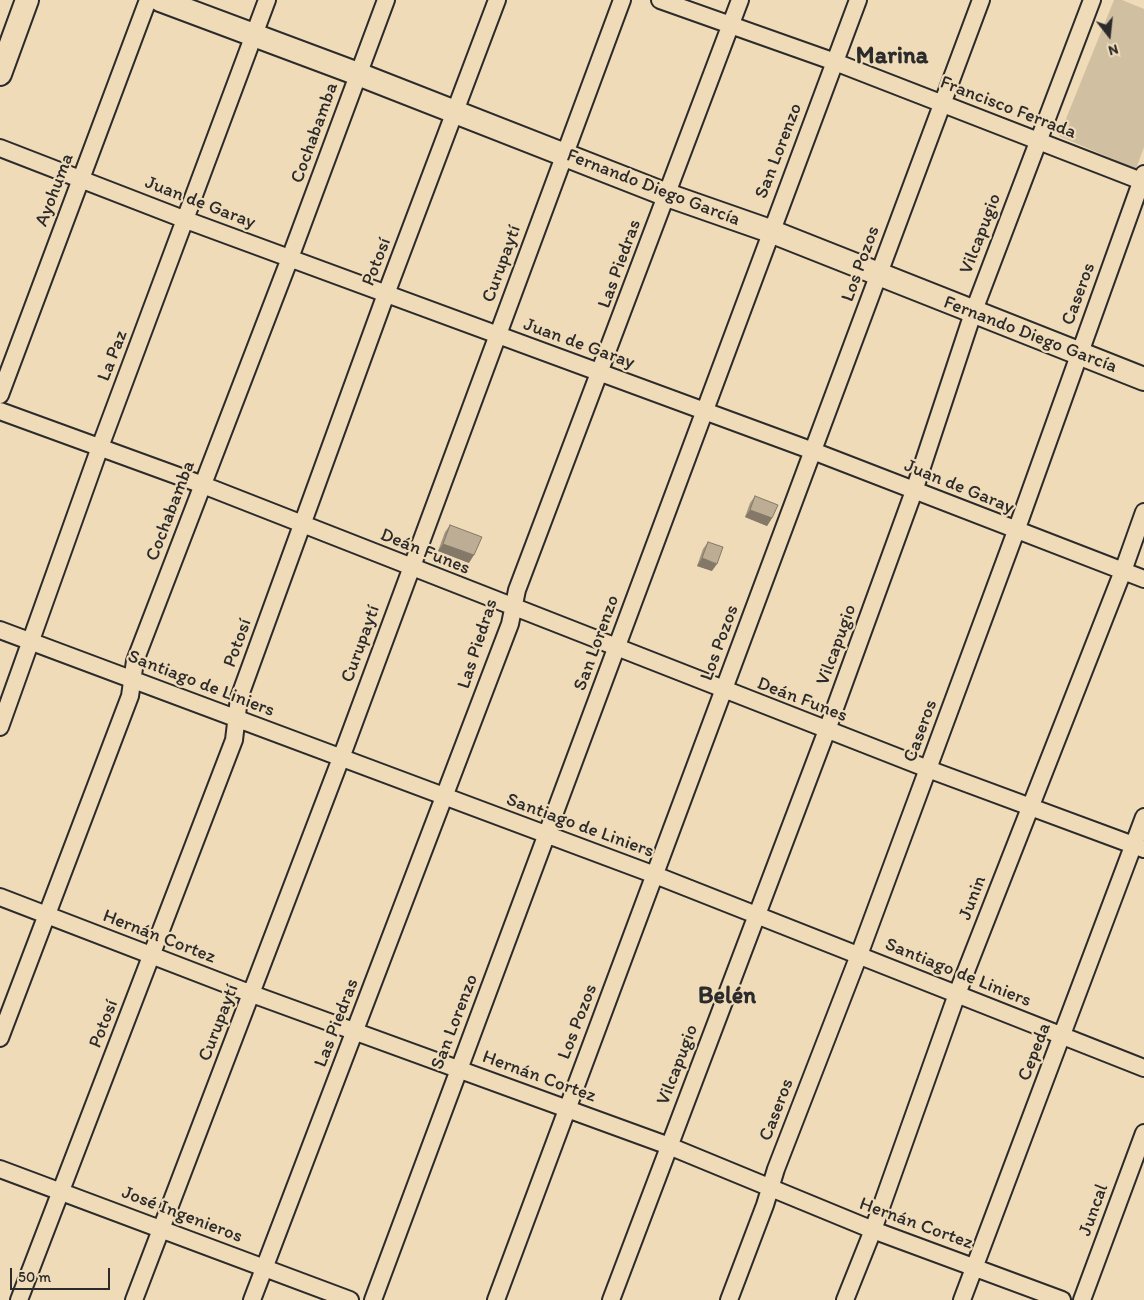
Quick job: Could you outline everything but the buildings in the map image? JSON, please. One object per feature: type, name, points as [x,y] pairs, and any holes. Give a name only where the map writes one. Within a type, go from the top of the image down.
[{"type":"main road","points":[[0,74],[27,0]]},
{"type":"main road","name":"Fernando Diego García","points":[[160,0],[358,74],[667,194],[770,231],[973,313],[1144,379]]},
{"type":"street","name":"Ayohuma","points":[[0,395],[148,0]]},
{"type":"street","name":"La Paz","points":[[0,727],[32,642],[100,447],[267,0]]},
{"type":"street","name":"Cochabamba","points":[[0,1038],[130,696],[135,661],[290,258],[386,0]]},
{"type":"street","name":"Potosí","points":[[19,1300],[234,740],[240,698],[386,294],[497,0]]},
{"type":"street","name":"Curupaytí","points":[[134,1300],[341,758],[410,567],[622,0]]},
{"type":"street","name":"Francisco Ferrada","points":[[660,0],[835,62],[1037,142],[1143,179]]},
{"type":"street","name":"Las Piedras","points":[[252,1300],[510,624],[512,608],[520,581],[740,0]]},
{"type":"street","name":"San Lorenzo","points":[[373,1300],[617,648],[770,231],[858,0]]},
{"type":"street","name":"Los Pozos","points":[[496,1300],[981,0]]},
{"type":"street","name":"Vilcapugio","points":[[611,1300],[827,730],[914,491],[973,313],[1092,0]]},
{"type":"street","name":"Juan de Garay","points":[[0,148],[186,220],[813,451],[1144,579]]},
{"type":"street","name":"Caseros","points":[[729,1300],[776,1169],[859,955],[1016,531],[1078,354],[1143,179]]},
{"type":"street","name":"Deán Funes","points":[[0,410],[303,524],[723,691],[1139,847]]},
{"type":"street","name":"Junin","points":[[845,1300],[873,1230],[957,994],[1123,571],[1144,512]]},
{"type":"street","name":"Santiago de Liniers","points":[[0,630],[756,914],[1144,1068]]},
{"type":"street","name":"Cepeda","points":[[962,1300],[1063,1037],[1139,847],[1144,817]]},
{"type":"street","name":"Hernán Cortez","points":[[0,897],[252,994],[668,1146],[873,1230],[1062,1300]]},
{"type":"street","name":"Juncal","points":[[1082,1300],[1144,1133]]},
{"type":"street","name":"José Ingenieros","points":[[0,1169],[350,1300]]},
{"type":"shaded area","points":[[1114,0],[1122,0],[1144,9],[1144,147],[1136,169],[1059,136]]},
{"type":"district","name":"Marina","points":[[892,57]]},
{"type":"district","name":"Belén","points":[[727,997]]}]
